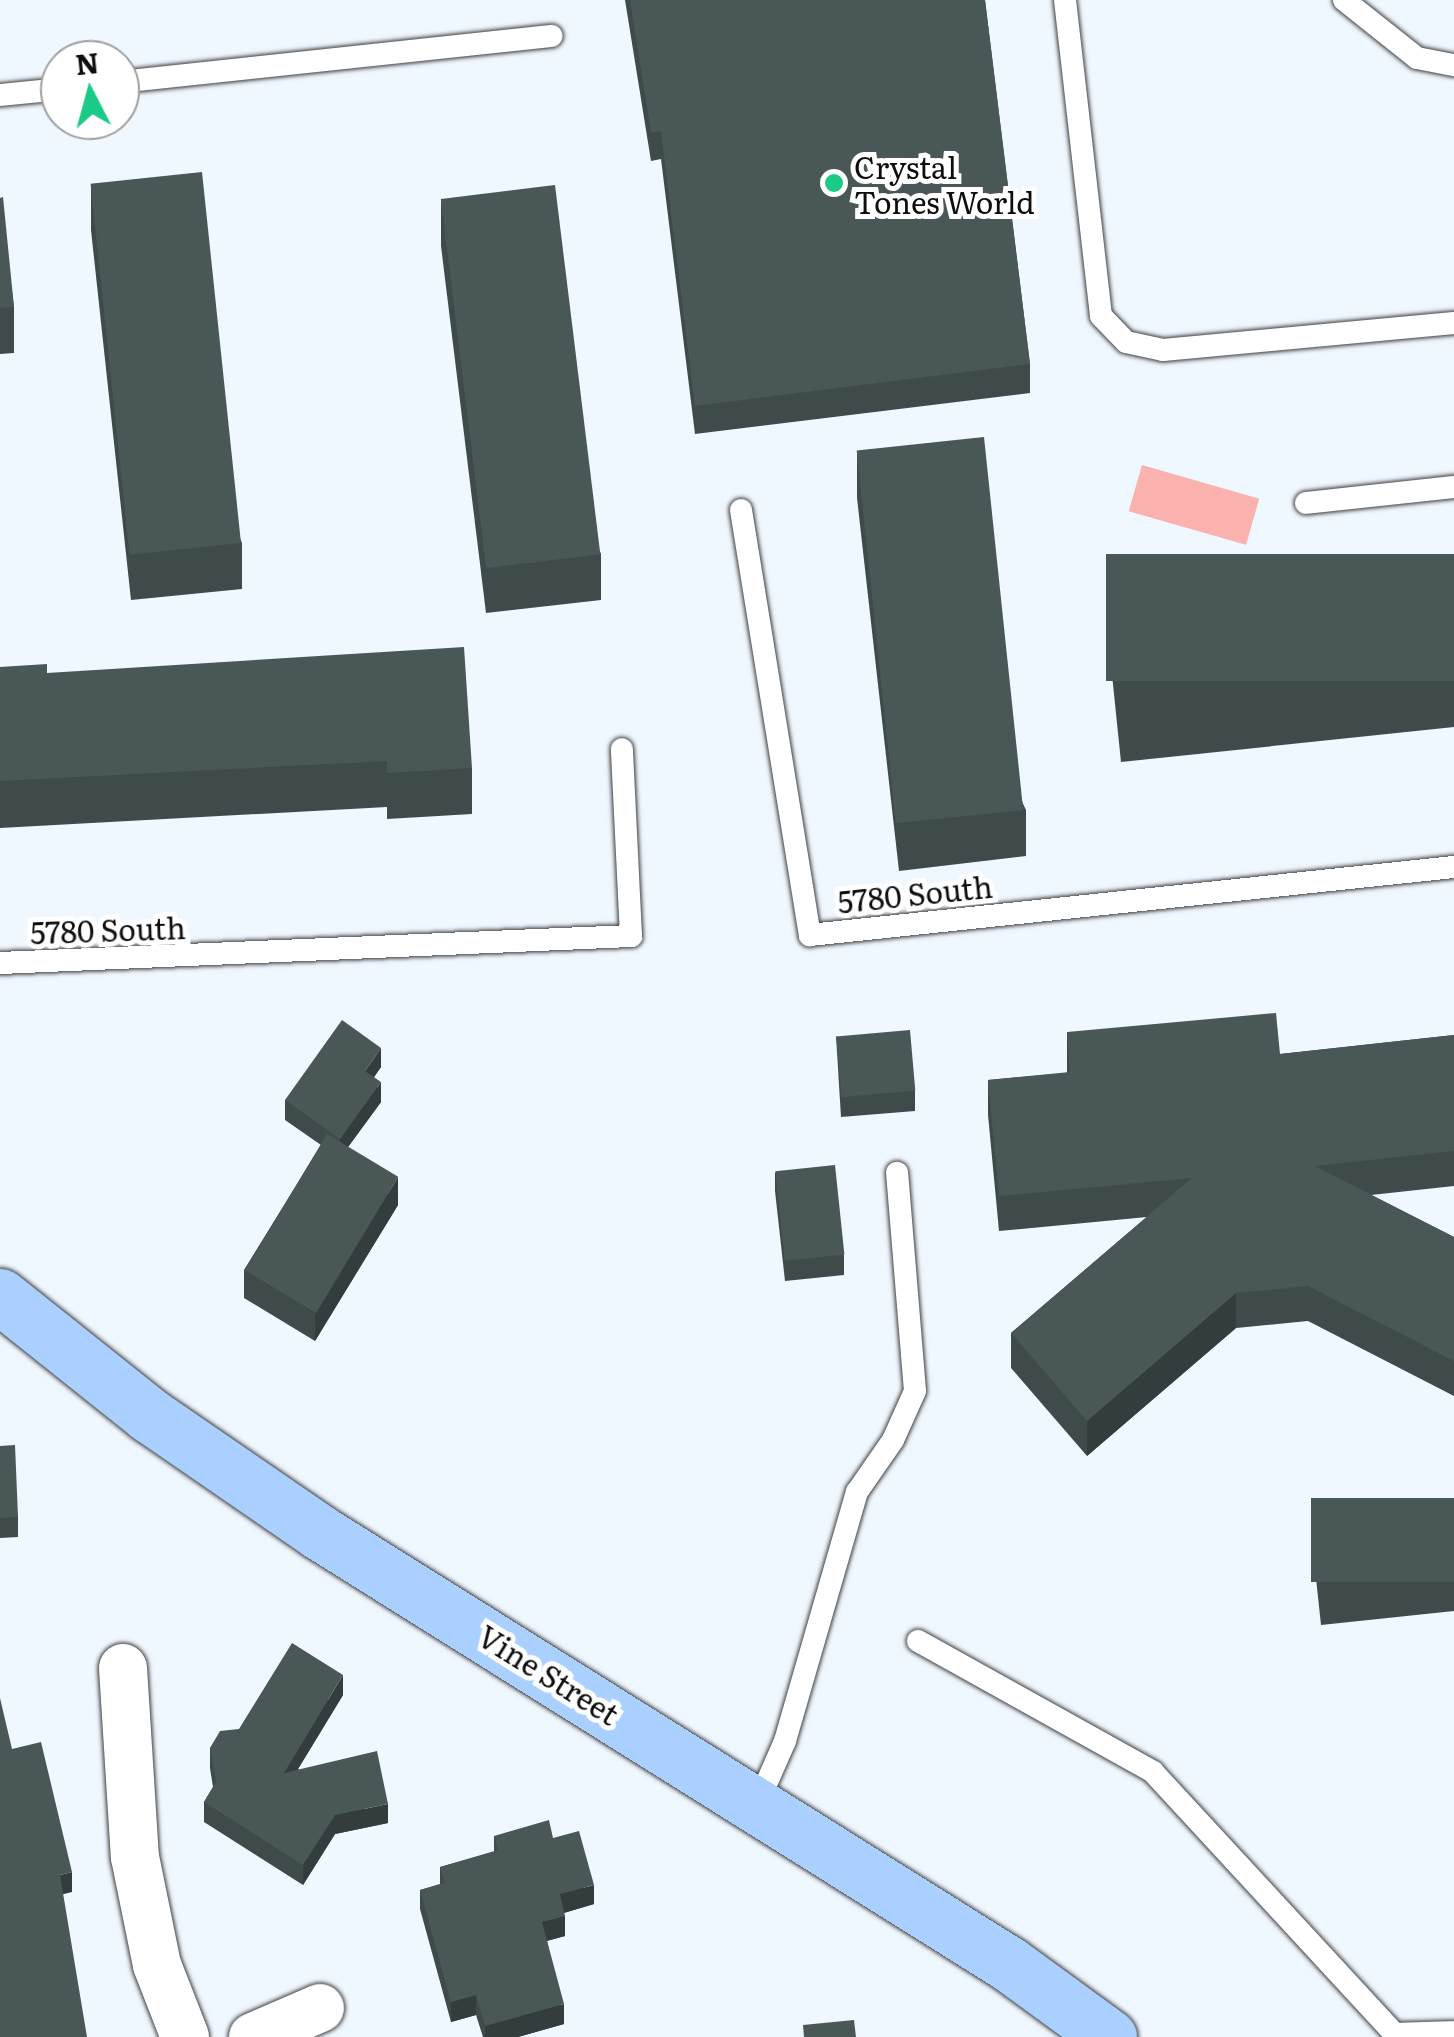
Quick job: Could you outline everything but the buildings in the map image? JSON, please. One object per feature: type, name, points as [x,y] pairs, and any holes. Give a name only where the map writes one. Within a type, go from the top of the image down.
[{"type":"street","name":"Vine Street","points":[[0,1296],[149,1416],[320,1532],[1009,1964],[1110,2037]]},
{"type":"street","points":[[123,1668],[135,1857],[157,1966],[185,2037]]},
{"type":"street","points":[[254,2037],[320,2008]]},
{"type":"lane","points":[[1065,0],[1101,316],[1126,342],[1163,350],[1454,323]]},
{"type":"lane","points":[[1344,0],[1416,58],[1454,66]]},
{"type":"lane","points":[[140,80],[552,36]]},
{"type":"lane","points":[[0,95],[40,91]]},
{"type":"lane","points":[[1306,503],[1454,486]]},
{"type":"lane","name":"5780 South","points":[[741,510],[810,935],[1454,866]]},
{"type":"lane","name":"5780 South","points":[[0,964],[630,936],[622,748]]},
{"type":"lane","points":[[756,1807],[797,1705],[857,1492],[893,1440],[916,1390],[897,1173]]},
{"type":"lane","points":[[918,1642],[1153,1772],[1394,2036],[1454,2032]]},
{"type":"shaded area","points":[[1142,465],[1259,499],[1246,545],[1129,511]]},
{"type":"place","name":"Crystal Tones World","points":[[834,183]]}]
